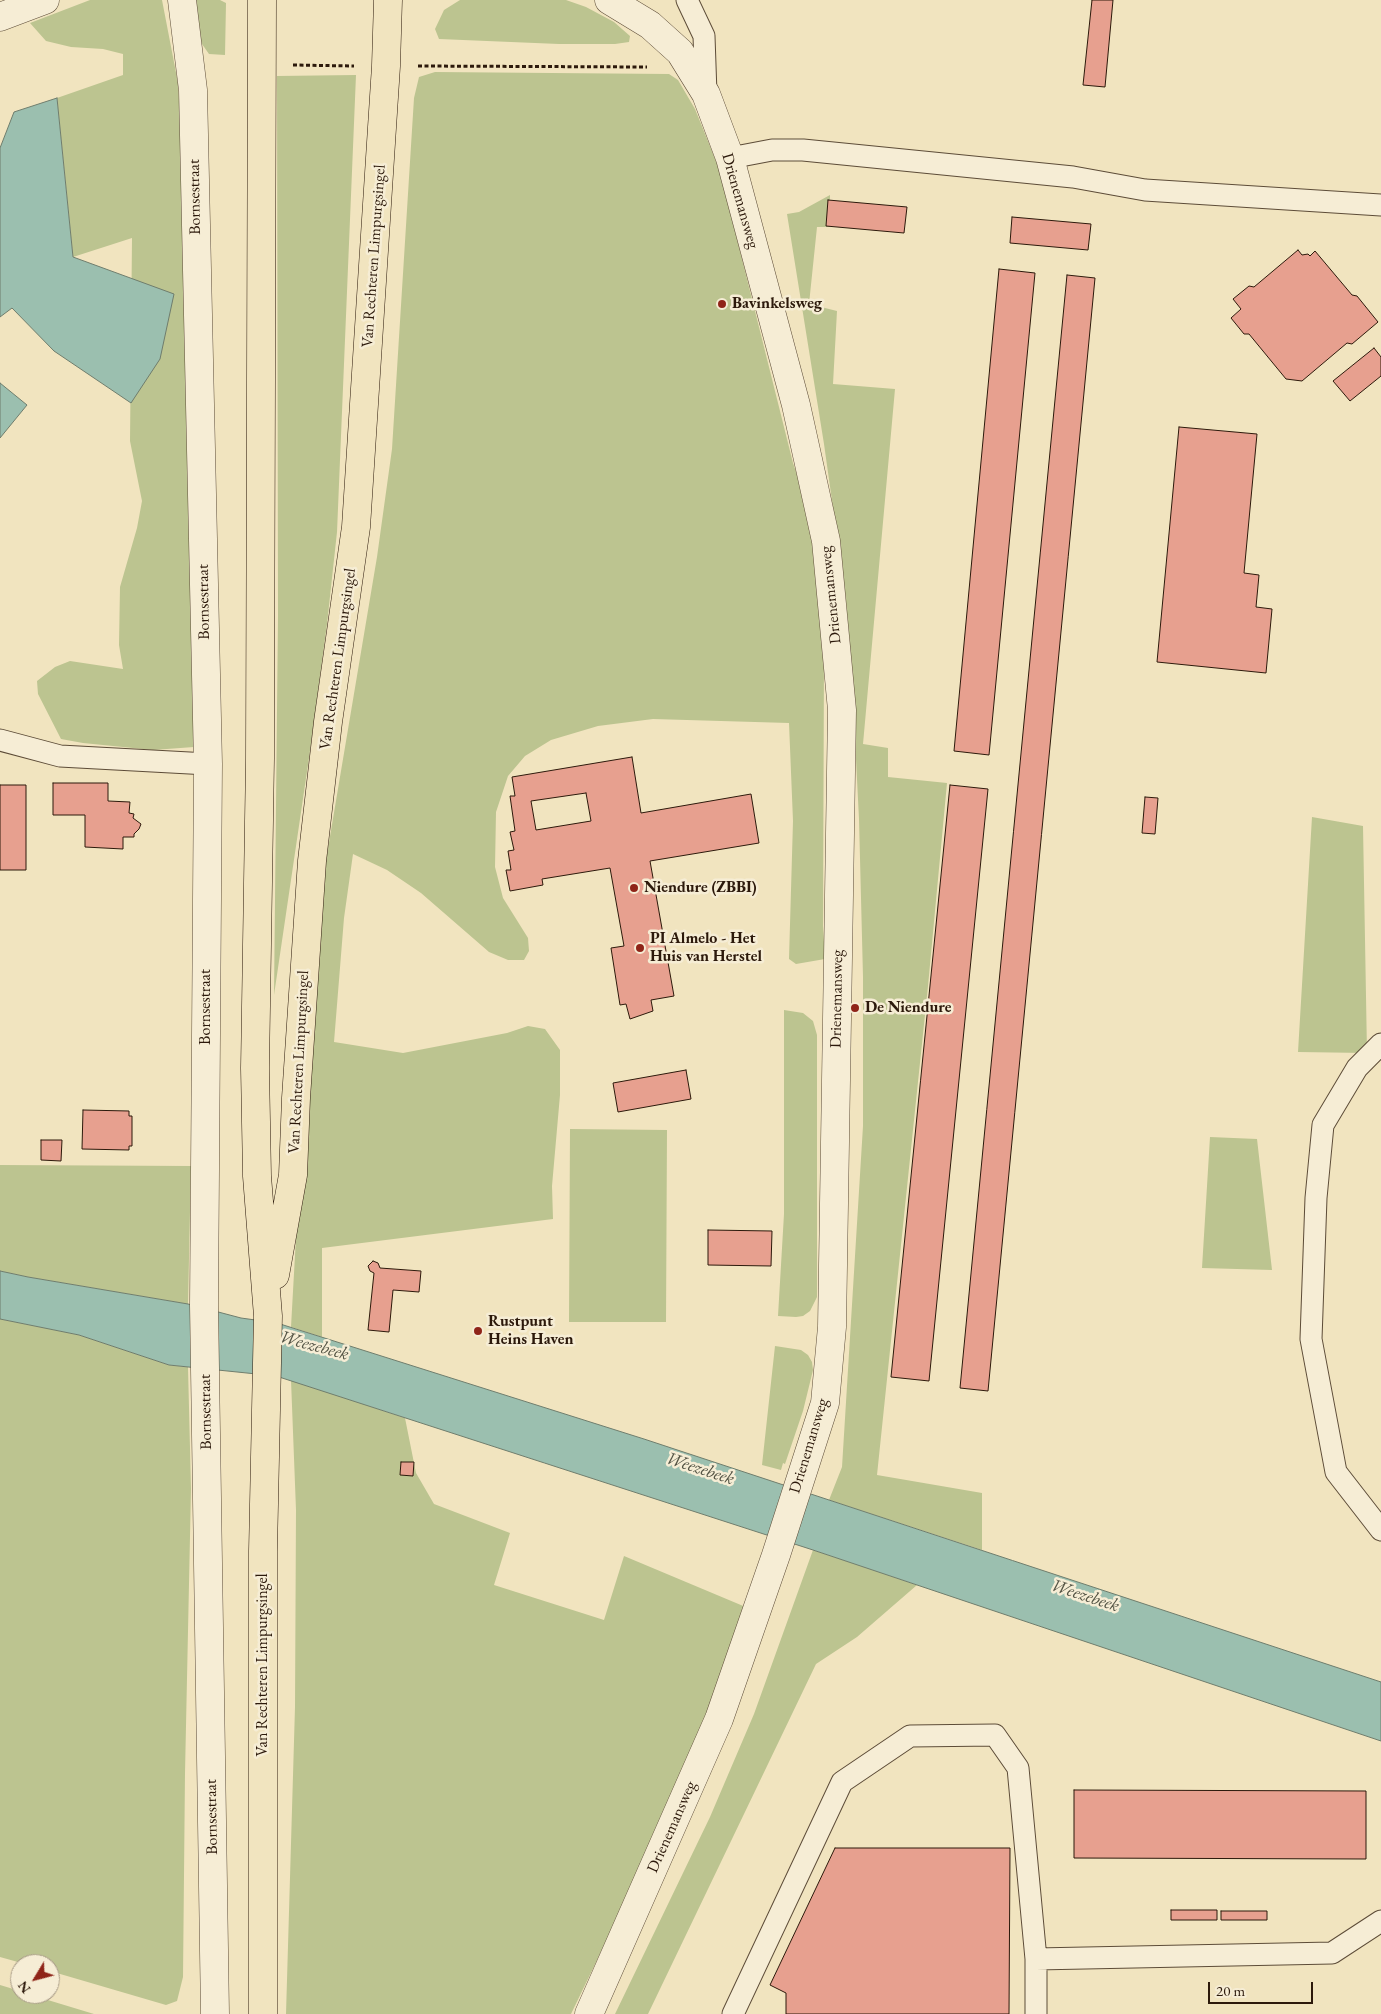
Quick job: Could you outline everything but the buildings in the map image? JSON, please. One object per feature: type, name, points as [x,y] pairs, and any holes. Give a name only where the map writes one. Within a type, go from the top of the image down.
[{"type":"main road","name":"Van Rechteren Limpurgsingel","points":[[262,0],[260,758],[255,1068],[258,1176],[268,1316],[263,1551],[263,2014]]},
{"type":"main road","name":"Van Rechteren Limpurgsingel","points":[[268,1316],[293,1174],[296,1098],[312,861],[356,527],[386,66],[388,0]]},
{"type":"street","points":[[0,17],[45,0]]},
{"type":"street","name":"Bornsestraat","points":[[182,0],[193,90],[208,764],[204,1304],[215,2014]]},
{"type":"street","name":"Drienemansweg","points":[[589,2014],[719,1719],[776,1555],[825,1403],[832,1327],[842,710],[826,541],[796,405],[730,158],[706,94],[680,52],[650,25],[609,0]]},
{"type":"lane","points":[[687,0],[704,36],[706,94]]},
{"type":"lane","points":[[730,158],[772,150],[803,150],[1073,177],[1145,190],[1381,205]]},
{"type":"lane","points":[[0,740],[60,756],[208,764]]},
{"type":"lane","points":[[1381,1044],[1357,1068],[1324,1125],[1316,1198],[1311,1339],[1336,1472],[1381,1530]]},
{"type":"lane","points":[[733,2014],[842,1782],[910,1736],[995,1735],[1018,1768],[1036,1959],[1036,2014]]},
{"type":"lane","points":[[1036,1959],[1332,1953],[1381,1921]]},
{"type":"path","points":[[261,65],[653,67],[680,52]]},
{"type":"green space","points":[[90,0],[162,0],[178,83],[182,158],[194,747],[153,750],[61,739],[38,694],[37,681],[55,667],[70,661],[123,669],[119,645],[120,587],[137,528],[142,501],[130,441],[132,238],[73,257],[57,98],[123,75],[123,54],[103,49],[71,47],[46,41],[30,23]]},
{"type":"green space","points":[[196,0],[220,0],[226,3],[225,55],[209,54],[202,44],[197,26]]},
{"type":"green space","points":[[460,0],[566,0],[586,7],[614,22],[630,36],[629,42],[615,44],[559,44],[439,39],[435,29],[444,10]]},
{"type":"green space","points":[[435,72],[669,74],[678,80],[695,109],[720,171],[793,463],[811,516],[824,655],[823,926],[825,959],[796,964],[789,959],[793,821],[789,723],[653,719],[598,726],[551,740],[525,756],[508,776],[496,812],[495,867],[503,898],[528,938],[529,951],[524,960],[508,960],[489,952],[421,893],[387,870],[353,854],[344,918],[334,1042],[403,1053],[507,1033],[528,1026],[545,1029],[560,1050],[560,1095],[552,1186],[553,1219],[322,1248],[322,1337],[291,1327],[307,1040],[324,872],[377,557],[392,449],[414,98],[419,77]]},
{"type":"green space","points":[[356,75],[337,532],[309,758],[274,995],[278,616],[277,76]]},
{"type":"green space","points":[[830,195],[830,227],[817,227],[809,304],[837,311],[833,384],[895,389],[863,744],[888,748],[888,777],[947,783],[928,986],[877,1475],[982,1493],[982,1550],[829,1500],[842,1467],[863,1126],[863,977],[859,819],[846,600],[824,444],[787,214],[799,212]]},
{"type":"green space","points":[[1312,817],[1363,826],[1367,1053],[1298,1052]]},
{"type":"green space","points":[[784,1010],[803,1013],[813,1021],[817,1035],[817,1297],[810,1311],[803,1316],[796,1317],[778,1316],[784,1214]]},
{"type":"green space","points":[[570,1129],[667,1130],[666,1322],[569,1322]]},
{"type":"green space","points":[[1210,1137],[1257,1139],[1272,1270],[1202,1268]]},
{"type":"green space","points":[[0,1165],[191,1166],[188,1304],[0,1271]]},
{"type":"green space","points":[[0,1319],[79,1335],[169,1365],[188,1367],[191,1489],[183,1977],[177,2001],[166,2005],[60,1974],[60,1954],[10,1954],[10,1960],[0,1957]]},
{"type":"green space","points":[[775,1346],[801,1350],[808,1355],[812,1362],[813,1370],[803,1411],[785,1464],[783,1463],[781,1470],[762,1465]]},
{"type":"green space","points":[[291,1380],[405,1418],[416,1473],[434,1504],[510,1533],[494,1585],[604,1620],[624,1556],[748,1608],[722,1687],[627,1898],[571,2014],[286,2014],[295,1707],[296,1510]]},
{"type":"green space","points":[[813,1550],[917,1585],[857,1637],[816,1664],[648,2014],[615,2014],[710,1817],[754,1714]]},
{"type":"green space","points":[[0,1985],[10,1988],[10,2004],[60,2004],[94,2014],[0,2014]]},
{"type":"water","points":[[57,98],[73,257],[174,294],[160,359],[131,403],[54,351],[12,308],[0,317],[0,148],[14,112]]},
{"type":"water","points":[[0,383],[27,405],[0,438]]},
{"type":"water","name":"Weezebeek","points":[[0,1271],[188,1304],[241,1318],[277,1323],[644,1439],[1381,1682],[1381,1741],[813,1550],[276,1376],[169,1365],[79,1335],[0,1319]]},
{"type":"place","name":"Bavinkelsweg","points":[[722,304]]},
{"type":"place","name":"Niendure (ZBBI)","points":[[634,888]]},
{"type":"place","name":"PI Almelo - Het Huis van Herstel","points":[[640,948]]},
{"type":"place","name":"De Niendure","points":[[855,1008]]},
{"type":"place","name":"Rustpunt Heins Haven","points":[[478,1331]]}]
